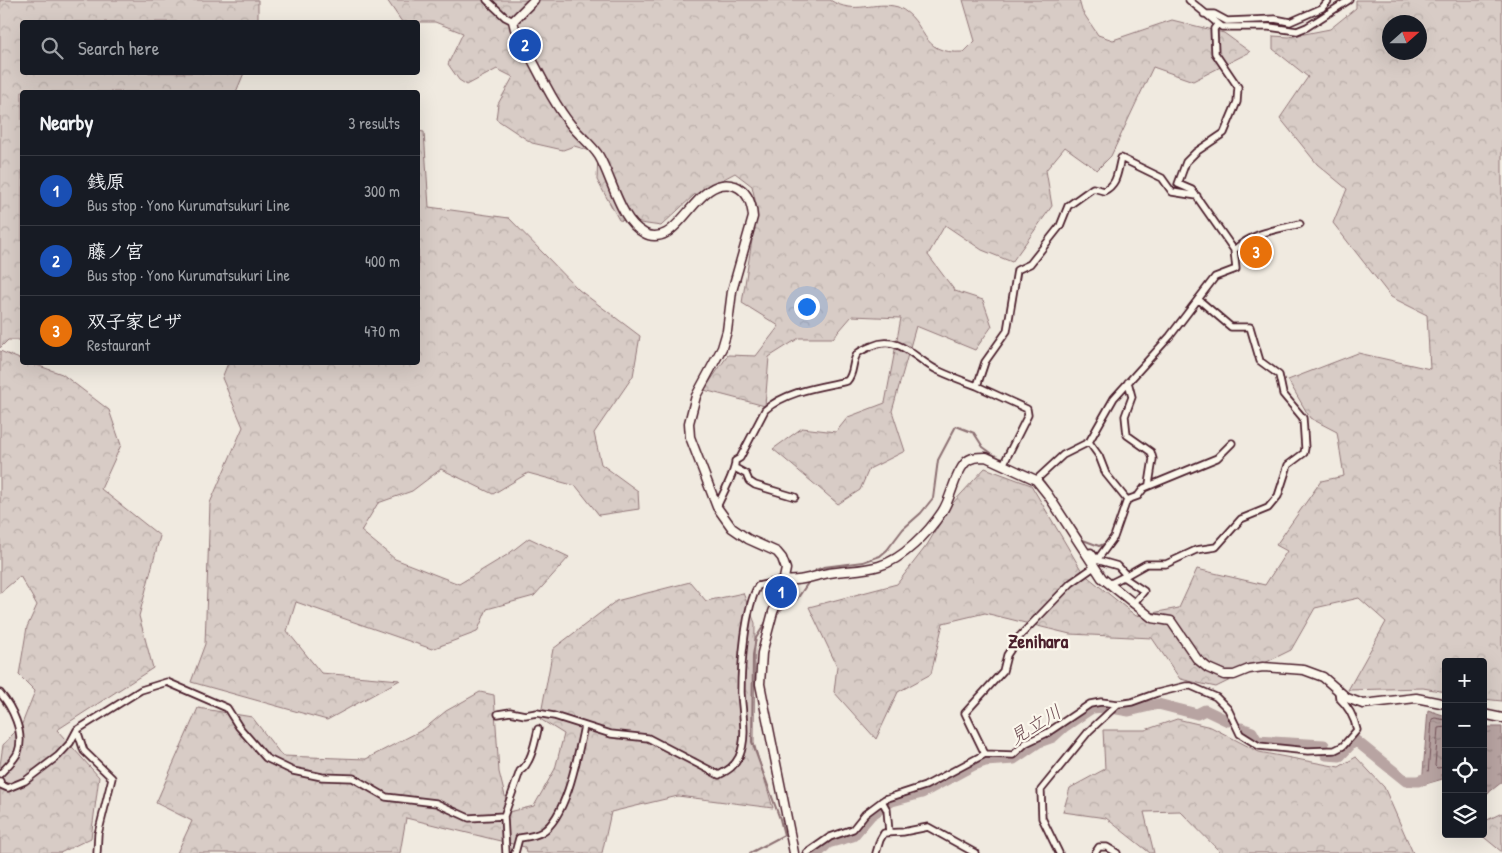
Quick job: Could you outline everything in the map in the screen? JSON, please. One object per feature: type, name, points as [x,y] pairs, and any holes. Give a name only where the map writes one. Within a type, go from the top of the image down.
[{"type":"main road","points":[[534,0],[513,20],[515,30],[570,124],[599,156],[634,228],[646,235],[656,236],[666,233],[705,193],[730,185],[740,188],[752,206],[753,217],[732,291],[727,331],[722,348],[696,396],[689,423],[690,437],[717,507],[732,528],[748,539],[777,552],[782,558],[786,569],[762,654],[760,684],[794,853]]},
{"type":"main road","points":[[784,580],[798,582],[821,575],[879,566],[894,560],[928,529],[941,514],[948,501],[955,480],[966,462],[978,457],[986,457],[1036,480],[1048,495],[1085,553],[1096,563],[1110,584],[1152,618],[1171,621],[1197,659],[1208,668],[1224,675],[1263,667],[1311,672],[1323,677],[1347,698],[1363,704],[1416,698],[1442,703]]},
{"type":"main road","points":[[1487,715],[1502,718]]},
{"type":"street","points":[[487,0],[505,17],[513,20]]},
{"type":"street","points":[[1189,0],[1217,25],[1229,29],[1269,27],[1297,31],[1307,27],[1349,0]]},
{"type":"street","points":[[1204,14],[1214,14],[1227,21],[1275,19],[1290,22],[1322,8],[1328,1]]},
{"type":"street","points":[[1036,480],[1064,455],[1089,442],[1114,398],[1170,336],[1215,277],[1236,269],[1234,250],[1192,190],[1178,184],[1186,162],[1196,152],[1224,133],[1237,102],[1238,87],[1215,53],[1214,29],[1217,25]]},
{"type":"street","points":[[976,386],[985,362],[1006,331],[1017,270],[1030,264],[1060,226],[1068,206],[1080,195],[1092,188],[1104,191],[1111,188],[1116,182],[1121,158],[1162,178],[1172,192],[1197,196]]},
{"type":"street","points":[[1234,250],[1246,239],[1257,234],[1300,224]]},
{"type":"street","points":[[1110,584],[1146,564],[1166,564],[1196,550],[1216,547],[1241,519],[1268,508],[1278,496],[1288,466],[1304,453],[1303,418],[1283,394],[1279,375],[1260,361],[1250,327],[1231,327],[1198,299]]},
{"type":"street","points":[[717,507],[730,475],[735,468],[735,461],[740,458],[765,410],[770,405],[805,391],[847,381],[852,375],[856,356],[880,342],[889,342],[901,346],[935,369],[1027,409],[1028,415],[1003,465]]},
{"type":"street","points":[[1128,382],[1132,397],[1125,416],[1127,435],[1151,452],[1153,459],[1149,484]]},
{"type":"street","points":[[1089,442],[1099,456],[1106,474],[1127,500]]},
{"type":"street","points":[[1127,500],[1138,496],[1149,484],[1217,458],[1232,443]]},
{"type":"street","points":[[735,468],[746,474],[749,481],[755,485],[795,496]]},
{"type":"street","points":[[985,754],[965,713],[1003,672],[1007,655],[1019,637],[1071,583],[1096,563],[1114,537],[1127,500]]},
{"type":"street","points":[[1096,563],[1118,566],[1124,576],[1144,591],[1133,604]]},
{"type":"street","points":[[498,714],[510,712],[525,715],[537,713],[554,716],[611,734],[648,738],[719,774],[731,769],[739,756],[743,737],[744,707],[741,694],[744,636],[754,593],[758,586],[784,580]]},
{"type":"street","points":[[0,781],[1,785],[8,788],[25,781],[58,756],[70,743],[77,730],[141,690],[167,682],[227,708],[239,727],[266,758],[292,771],[322,777],[353,778],[386,797],[436,803],[470,818],[504,816]]},
{"type":"street","points":[[1058,853],[1042,818],[1041,790],[1089,731],[1114,707],[1157,693],[1191,686],[1211,694],[1222,702],[1228,709],[1240,734],[1259,746],[1308,751],[1335,750],[1343,746],[1357,730],[1346,704],[1339,698],[1338,690]]},
{"type":"street","points":[[0,693],[14,715],[20,736],[18,753],[0,774]]},
{"type":"street","points":[[807,853],[830,837],[853,829],[865,814],[900,793],[925,786],[985,754],[1013,755],[1026,743],[1047,733],[1090,704],[1101,702],[1114,707]]},
{"type":"street","points":[[515,853],[519,838],[541,833],[548,826],[567,795],[584,726]]},
{"type":"street","points":[[506,853],[504,816],[520,771],[524,769],[532,750],[538,729]]},
{"type":"street","points":[[77,730],[84,751],[112,778],[98,834],[97,853]]},
{"type":"street","points":[[884,804],[889,832]]},
{"type":"street","points":[[876,853],[882,835],[889,832],[931,828],[975,853]]},
{"type":"street","points":[[1095,853],[1099,847],[1105,846],[1117,853]]},
{"type":"green space","points":[[0,0],[258,0],[258,20],[20,20],[20,75],[243,75],[237,90],[20,90],[20,340],[8,340],[0,348]]},
{"type":"green space","points":[[387,0],[830,0],[848,7],[889,5],[898,7],[908,13],[930,43],[949,52],[964,52],[975,41],[963,0],[1079,0],[1082,11],[1098,35],[1113,40],[1172,20],[1224,33],[1250,52],[1193,81],[1153,67],[1111,156],[1097,170],[1065,147],[1046,170],[1052,206],[1012,262],[982,250],[945,225],[928,255],[955,291],[983,300],[992,326],[975,350],[916,326],[892,411],[905,451],[869,469],[860,490],[838,504],[773,449],[802,428],[836,432],[848,417],[885,403],[901,318],[852,316],[833,338],[799,338],[769,357],[765,406],[704,390],[728,355],[756,356],[779,326],[742,303],[757,209],[752,186],[735,173],[694,195],[661,226],[619,220],[597,180],[598,153],[574,146],[563,150],[532,143],[496,119],[498,104],[513,77],[497,69],[467,85],[459,80],[448,64],[463,33],[435,22],[401,20]]},
{"type":"green space","points":[[1356,0],[1502,0],[1502,701],[1487,699],[1487,658],[1442,658],[1442,691],[1423,688],[1348,690],[1386,622],[1359,598],[1315,608],[1291,650],[1216,687],[1180,679],[1152,638],[1070,634],[985,613],[943,623],[931,674],[898,692],[876,739],[834,692],[837,666],[809,607],[897,584],[927,545],[951,505],[985,468],[1031,485],[1083,573],[1136,616],[1179,608],[1197,569],[1265,585],[1287,551],[1276,545],[1321,481],[1344,476],[1337,432],[1310,418],[1288,380],[1358,353],[1430,369],[1427,315],[1391,297],[1333,223],[1347,189],[1317,164],[1280,118],[1308,77],[1273,49],[1273,36],[1289,37],[1330,29],[1356,8]]},
{"type":"green space","points":[[420,131],[424,132],[429,207],[509,218],[579,290],[640,336],[633,376],[594,433],[601,464],[638,491],[639,509],[599,515],[576,486],[528,473],[493,494],[441,469],[412,491],[378,503],[361,531],[395,559],[459,584],[507,555],[529,538],[569,557],[534,596],[487,609],[477,632],[432,649],[296,602],[287,631],[321,673],[400,680],[327,720],[191,682],[205,644],[210,503],[243,427],[222,378],[227,365],[420,365]]},
{"type":"green space","points":[[0,351],[20,359],[20,365],[37,365],[62,374],[109,410],[121,445],[101,489],[160,536],[139,616],[153,668],[57,730],[99,777],[91,838],[60,853],[0,853],[0,765],[3,745],[22,724],[35,691],[19,675],[27,627],[37,605],[20,576],[0,593]]},
{"type":"green space","points":[[690,582],[706,601],[743,593],[755,623],[754,743],[773,808],[678,796],[611,812],[602,853],[526,853],[525,847],[406,818],[400,853],[177,853],[192,821],[156,803],[198,708],[252,717],[282,756],[366,759],[424,729],[446,711],[480,692],[494,695],[499,772],[509,812],[534,806],[555,769],[564,734],[540,719],[553,649],[616,601]]},
{"type":"green space","points":[[1177,719],[1211,727],[1259,752],[1339,767],[1356,757],[1384,787],[1413,853],[1221,853],[1180,811],[1144,812],[1154,853],[1150,853],[1106,818],[1063,812],[1070,788],[1105,769],[1103,730],[1145,730]]},
{"type":"green space","points":[[1502,813],[1502,852],[1485,838],[1487,838],[1487,820]]},
{"type":"water","points":[[1428,710],[1442,715],[1442,779],[1422,785]]},
{"type":"water","points":[[1487,727],[1502,727],[1502,782],[1487,794]]},
{"type":"waterway","points":[[814,574],[816,570],[824,567],[863,562],[880,556],[887,550],[903,529],[921,513],[933,498],[938,460],[956,426],[974,433],[983,447],[994,455],[1044,482],[1083,540],[1099,546],[1104,544]]},
{"type":"waterway","points":[[776,614],[797,599],[810,580]]},
{"type":"waterway","points":[[750,853],[784,835],[752,742],[753,655],[756,638],[766,622]]},
{"type":"waterway","name":"見立川","points":[[818,853],[828,843],[853,836],[871,815],[892,801],[922,793],[985,761],[1014,759],[1039,742],[1053,737],[1092,708],[1105,707],[1129,711],[1158,704],[1197,714],[1205,710],[1228,721]]},
{"type":"waterway","name":"見立川","points":[[1241,728],[1252,732],[1257,741],[1324,745]]},
{"type":"waterway","name":"見立川","points":[[1326,755],[1340,756],[1355,740],[1406,781],[1418,781],[1435,775]]},
{"type":"place","name":"藤ノ宮","points":[[525,45]]},
{"type":"place","name":"双子家ピザ","points":[[1256,252]]},
{"type":"place","name":"銭原","points":[[781,592]]},
{"type":"district","name":"Zenihara","points":[[1038,641]]}]
